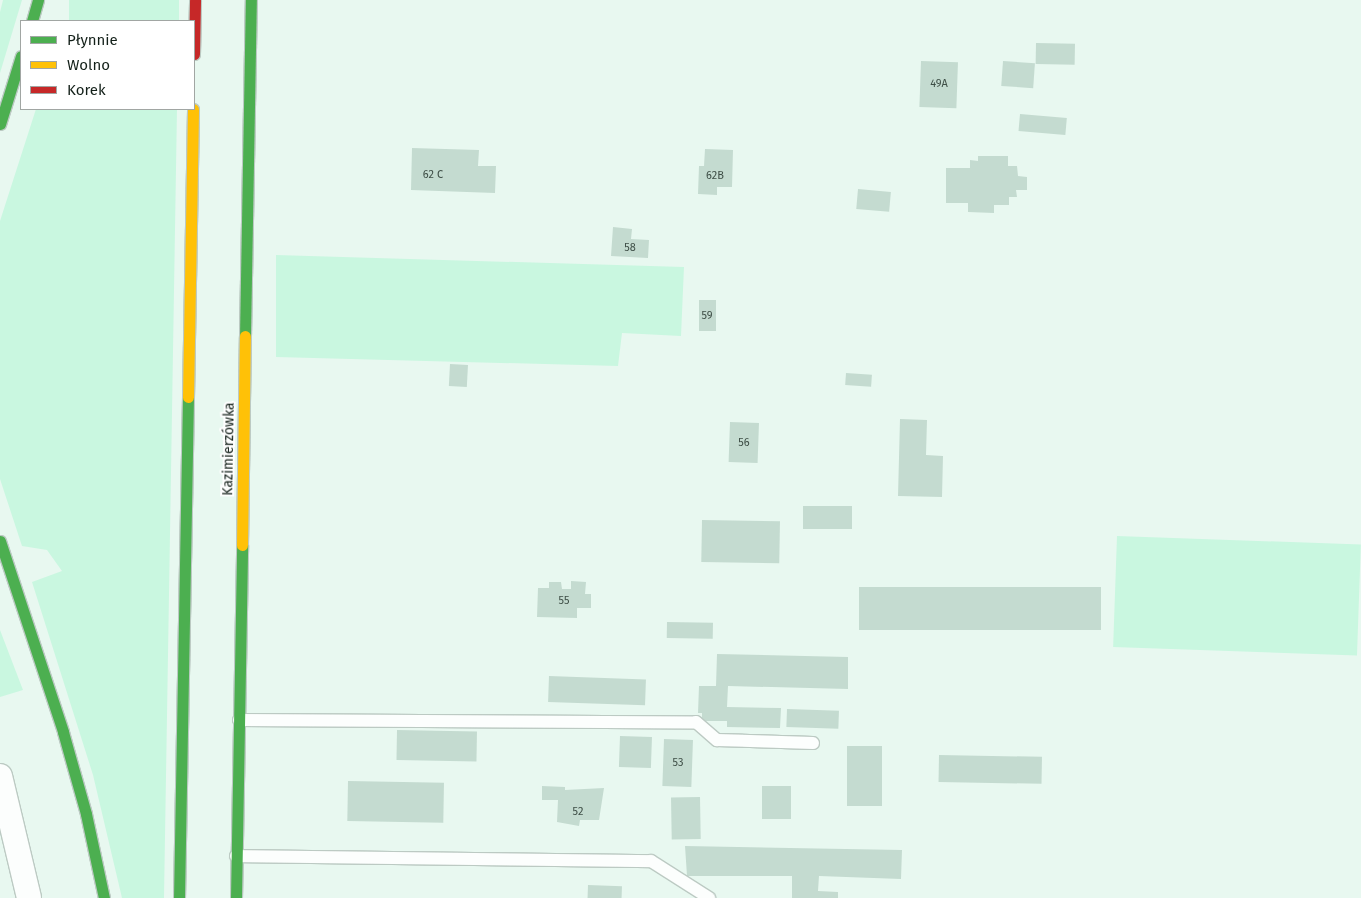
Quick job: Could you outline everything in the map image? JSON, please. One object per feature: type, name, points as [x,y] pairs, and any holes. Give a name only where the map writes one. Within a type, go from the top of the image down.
[{"type":"main road","points":[[32,20],[38,0]]},
{"type":"main road","points":[[195,0],[195,20]]},
{"type":"main road","name":"Kazimierzówka","points":[[236,898],[251,0]]},
{"type":"main road","points":[[0,124],[20,59]]},
{"type":"main road","points":[[179,898],[193,110]]},
{"type":"main road","points":[[0,540],[63,732],[86,814],[104,898]]},
{"type":"street","points":[[0,776],[29,898]]},
{"type":"lane","points":[[239,720],[696,722],[717,740],[813,743]]},
{"type":"lane","points":[[236,856],[651,861],[709,898]]},
{"type":"green space","points":[[3,0],[22,0],[0,73],[0,12]]},
{"type":"green space","points":[[69,0],[179,0],[179,20],[69,20]]},
{"type":"green space","points":[[36,110],[177,110],[164,898],[122,898],[93,775],[32,582],[62,571],[47,550],[22,546],[0,479],[0,221]]},
{"type":"green space","points":[[276,255],[684,267],[681,336],[622,333],[618,366],[276,357]]},
{"type":"green space","points":[[1117,536],[1361,545],[1357,655],[1113,647]]},
{"type":"green space","points":[[0,630],[23,690],[0,697]]},
{"type":"building","points":[[1036,43],[1075,44],[1075,65],[1036,64]]},
{"type":"building","points":[[921,61],[958,62],[956,108],[919,107]]},
{"type":"building","points":[[1003,61],[1035,63],[1033,88],[1001,86]]},
{"type":"building","points":[[1020,114],[1067,118],[1065,135],[1019,131]]},
{"type":"building","points":[[412,148],[479,150],[478,166],[496,166],[495,193],[411,190]]},
{"type":"building","points":[[705,149],[733,150],[732,187],[717,187],[717,195],[698,194],[699,166],[704,166]]},
{"type":"building","points":[[978,156],[1008,156],[1008,166],[1017,166],[1018,176],[1027,177],[1027,190],[1016,190],[1017,197],[1009,197],[1009,205],[994,205],[994,213],[968,212],[968,203],[946,203],[946,168],[970,168],[970,160],[978,161]]},
{"type":"building","points":[[858,189],[891,192],[889,212],[856,209]]},
{"type":"building","points":[[613,227],[632,229],[631,239],[649,240],[648,258],[611,256]]},
{"type":"building","points":[[699,300],[716,300],[716,331],[699,331]]},
{"type":"building","points":[[450,364],[468,365],[467,387],[449,386]]},
{"type":"building","points":[[846,373],[872,375],[871,387],[845,385]]},
{"type":"building","points":[[900,419],[927,420],[926,455],[943,456],[942,497],[898,496]]},
{"type":"building","points":[[730,422],[759,423],[758,463],[729,462]]},
{"type":"building","points":[[803,506],[852,506],[852,529],[803,529]]},
{"type":"building","points":[[702,520],[780,521],[779,563],[701,562]]},
{"type":"building","points":[[571,581],[586,582],[585,594],[591,594],[591,608],[577,608],[577,618],[537,617],[538,588],[549,588],[549,582],[561,582],[562,589],[571,589]]},
{"type":"building","points":[[859,587],[1101,587],[1101,630],[859,630]]},
{"type":"building","points":[[667,622],[713,623],[713,639],[667,638]]},
{"type":"building","points":[[717,654],[848,657],[848,689],[728,686],[727,707],[781,708],[780,728],[727,727],[727,721],[702,721],[702,713],[698,713],[699,686],[716,686]]},
{"type":"building","points":[[549,676],[646,679],[645,705],[548,702]]},
{"type":"building","points":[[787,709],[839,711],[838,729],[786,727]]},
{"type":"building","points":[[397,730],[477,731],[476,761],[396,760]]},
{"type":"building","points":[[620,736],[652,737],[651,768],[619,767]]},
{"type":"building","points":[[664,739],[693,740],[691,787],[662,786]]},
{"type":"building","points":[[847,746],[882,746],[882,806],[847,806]]},
{"type":"building","points":[[939,755],[1042,757],[1042,784],[939,782]]},
{"type":"building","points":[[348,781],[444,783],[443,823],[347,821]]},
{"type":"building","points":[[542,786],[565,787],[565,790],[604,788],[599,820],[580,820],[579,826],[557,822],[558,800],[542,800]]},
{"type":"building","points":[[762,786],[791,786],[791,819],[762,819]]},
{"type":"building","points":[[700,797],[701,839],[672,839],[671,798]]},
{"type":"building","points":[[685,846],[902,850],[901,879],[819,876],[818,891],[838,892],[838,898],[792,898],[792,876],[687,876]]},
{"type":"building","points":[[588,885],[622,886],[622,898],[588,898]]},
{"type":"traffic: fast","points":[[32,20],[38,0]]},
{"type":"traffic: fast","points":[[245,336],[251,0]]},
{"type":"traffic: fast","points":[[0,124],[20,59]]},
{"type":"traffic: fast","points":[[179,898],[188,397]]},
{"type":"traffic: fast","points":[[0,541],[63,732],[86,814],[104,898]]},
{"type":"traffic: fast","points":[[236,898],[242,545]]},
{"type":"traffic: slow","points":[[188,397],[193,110]]},
{"type":"traffic: slow","points":[[242,545],[245,336]]},
{"type":"traffic: jam","points":[[195,0],[195,20]]}]
